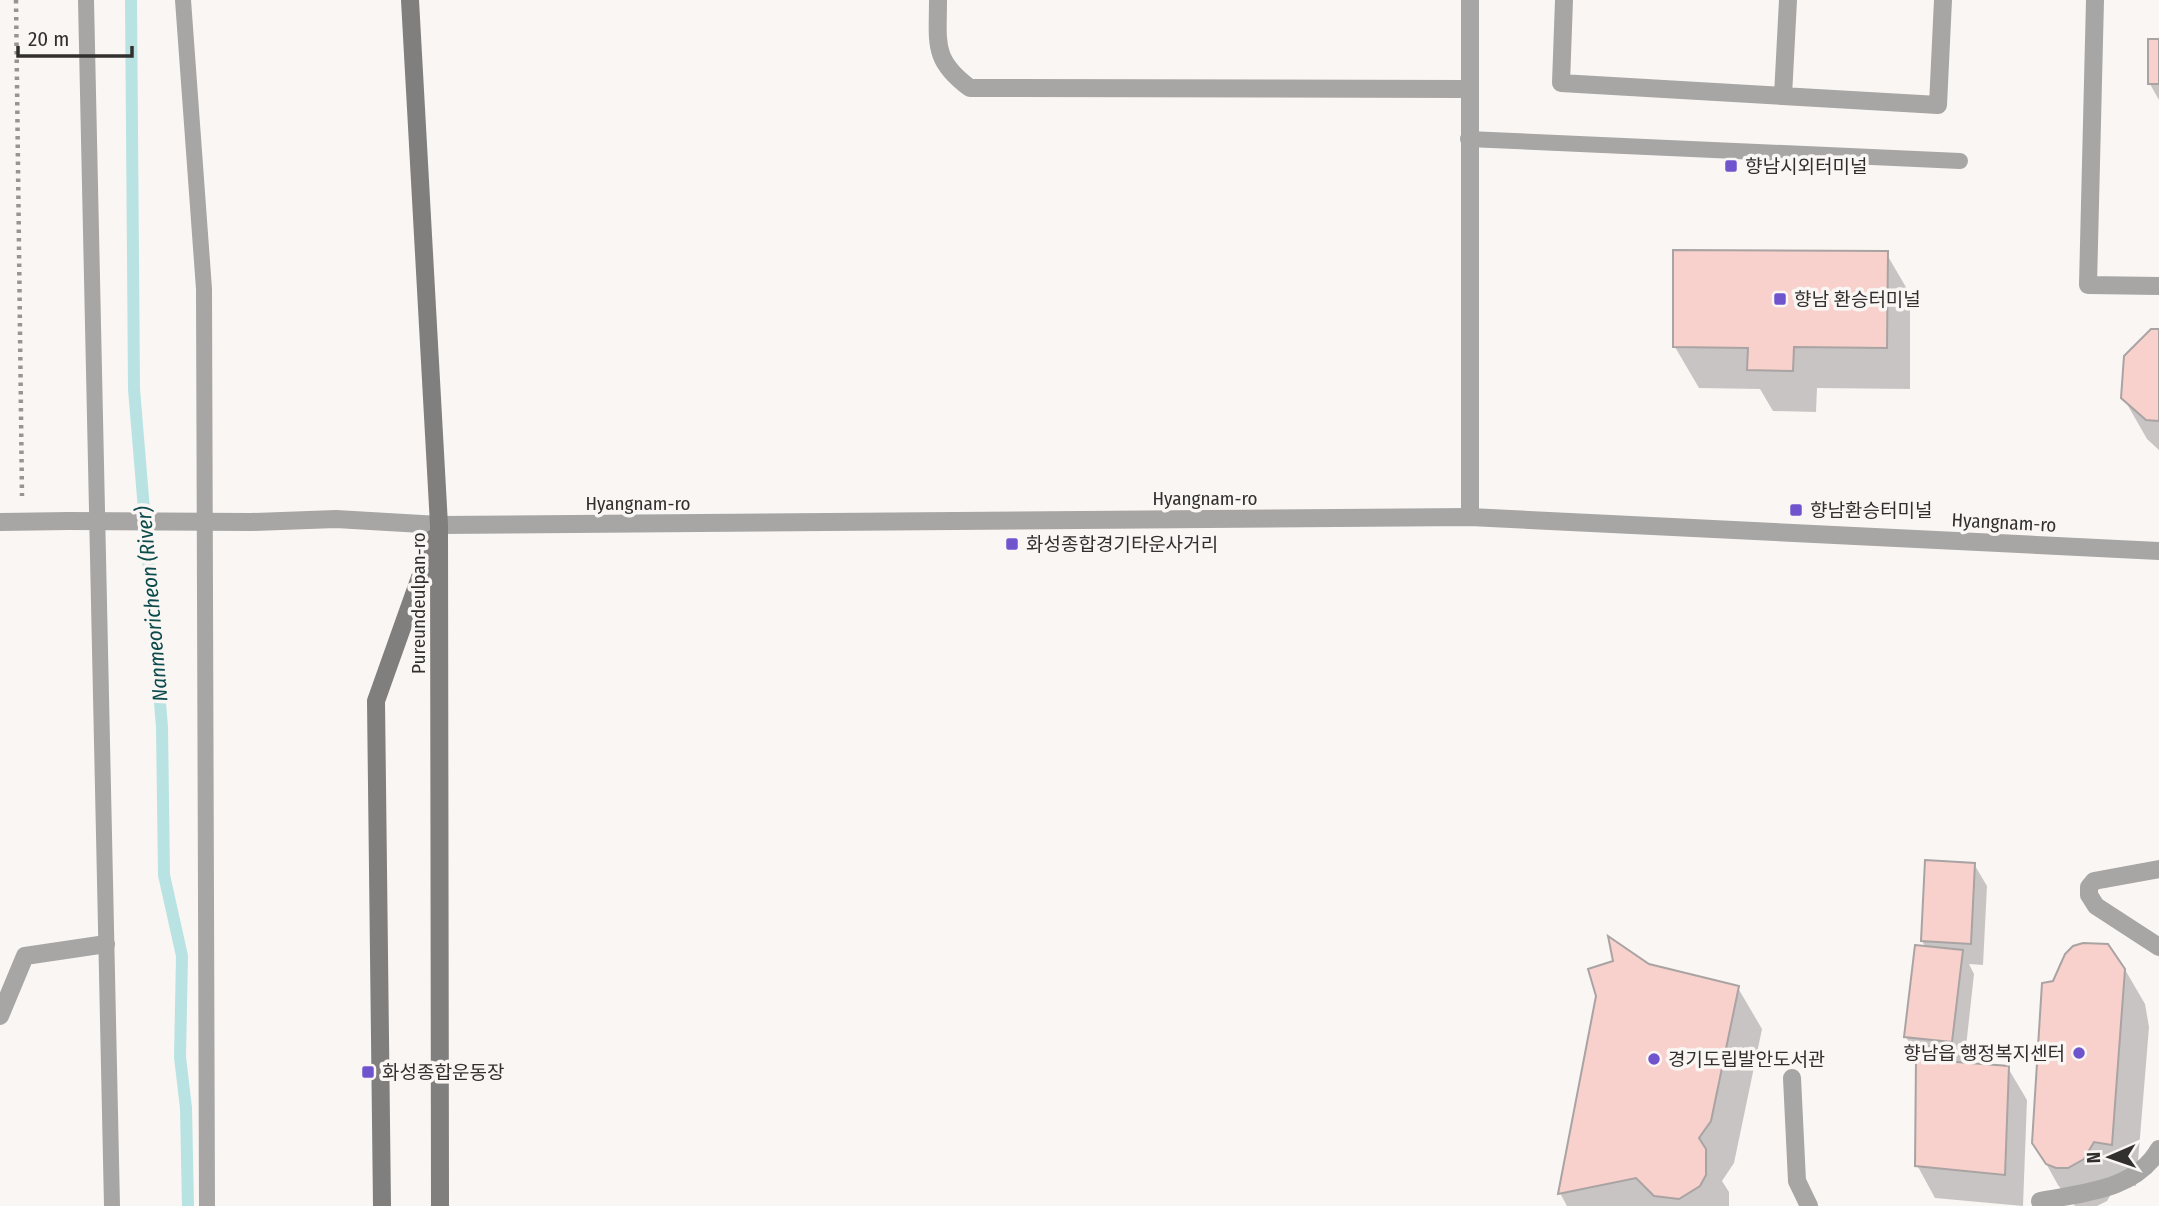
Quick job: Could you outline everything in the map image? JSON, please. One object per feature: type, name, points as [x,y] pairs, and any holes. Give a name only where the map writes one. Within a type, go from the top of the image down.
[{"type":"main road","name":"Pureundeulpan-ro","points":[[410,0],[439,525],[440,1206]]},
{"type":"main road","points":[[382,1206],[376,701],[439,525]]},
{"type":"street","points":[[938,0],[938,54],[949,73],[970,88],[1468,89]]},
{"type":"street","points":[[1470,0],[1470,517]]},
{"type":"street","points":[[1564,0],[1561,83],[1938,105],[1943,0]]},
{"type":"street","points":[[1783,96],[1788,0]]},
{"type":"street","points":[[2095,0],[2088,285],[2159,286]]},
{"type":"street","name":"Hyangnam-ro","points":[[22,521],[251,522],[336,519],[439,525],[1470,517],[2159,551]]},
{"type":"street","points":[[0,522],[22,521]]},
{"type":"street","points":[[2159,869],[2094,881],[2089,895],[2096,906],[2159,947]]},
{"type":"street","points":[[0,1016],[25,956],[106,944]]},
{"type":"street","points":[[1792,1078],[1797,1181],[1810,1206]]},
{"type":"street","points":[[2040,1201],[2105,1189],[2149,1167],[2159,1149]]},
{"type":"lane","points":[[86,0],[112,1206]]},
{"type":"lane","points":[[183,0],[204,289],[207,1206]]},
{"type":"lane","points":[[1468,139],[1960,161]]},
{"type":"path","points":[[16,0],[22,521]]},
{"type":"building","points":[[2148,39],[2159,39],[2159,84],[2148,84]]},
{"type":"building","name":"향남 환승터미널","points":[[1673,250],[1888,251],[1887,348],[1794,347],[1793,371],[1747,370],[1748,348],[1673,347]]},
{"type":"building","points":[[2151,329],[2159,329],[2159,421],[2146,420],[2121,398],[2124,356]]},
{"type":"building","points":[[1925,860],[1975,863],[1971,944],[1921,941]]},
{"type":"building","name":"경기도립발안도서관","points":[[1608,936],[1649,964],[1739,986],[1711,1121],[1699,1138],[1706,1149],[1706,1175],[1700,1186],[1679,1199],[1654,1196],[1636,1178],[1558,1194],[1596,996],[1588,969],[1613,961]]},
{"type":"building","name":"향남읍 행정복지센터","points":[[2083,943],[2108,944],[2125,969],[2112,1145],[2094,1142],[2084,1159],[2068,1168],[2056,1168],[2046,1164],[2032,1143],[2042,983],[2053,981],[2065,954],[2073,946]]},
{"type":"building","points":[[1915,945],[1963,950],[1952,1042],[1904,1037]]},
{"type":"building","points":[[1916,1059],[2009,1066],[2005,1175],[1915,1166]]},
{"type":"waterway","name":"Nanmeoricheon (River)","points":[[131,0],[134,389],[162,727],[164,875],[182,956],[180,1057],[186,1108],[188,1206]]},
{"type":"place","name":"향남시외터미널","points":[[1731,166]]},
{"type":"place","name":"향남 환승터미널","points":[[1780,299]]},
{"type":"place","name":"향남환승터미널","points":[[1796,510]]},
{"type":"place","name":"화성종합경기타운사거리","points":[[1012,544]]},
{"type":"place","name":"향남읍 행정복지센터","points":[[2079,1053]]},
{"type":"place","name":"경기도립발안도서관","points":[[1654,1059]]},
{"type":"place","name":"화성종합운동장","points":[[368,1072]]}]
